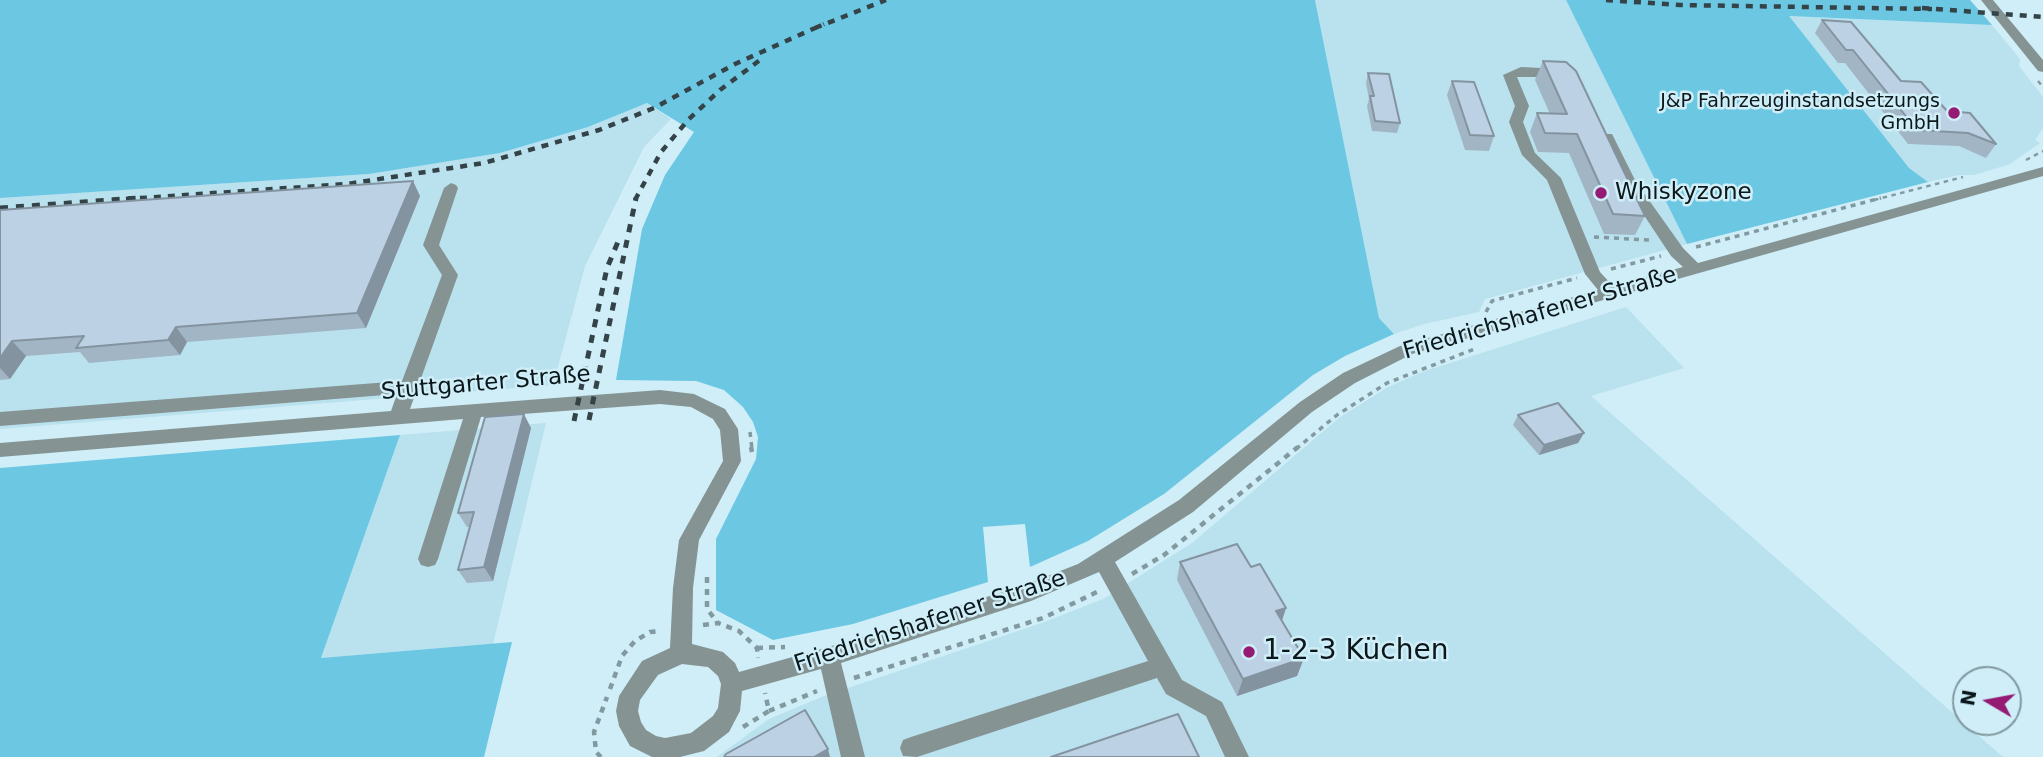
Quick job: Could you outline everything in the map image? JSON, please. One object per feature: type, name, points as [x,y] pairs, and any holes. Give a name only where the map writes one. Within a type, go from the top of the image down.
[{"type":"street","points":[[1986,0],[2043,68]]},
{"type":"street","points":[[1570,80],[1562,73],[1521,71],[1510,75],[1522,106],[1516,122],[1529,155],[1554,178],[1593,274],[1610,294]]},
{"type":"street","points":[[1599,120],[1629,182],[1674,246],[1696,270]]},
{"type":"street","name":"Friedrichshafener Straße","points":[[732,684],[828,657],[1031,592],[1103,560],[1186,506],[1306,407],[1349,378],[1406,350],[2043,171]]},
{"type":"street","points":[[398,417],[450,275],[431,245],[451,188]]},
{"type":"street","points":[[0,419],[410,387]]},
{"type":"street","name":"Stuttgarter Straße","points":[[0,450],[660,397],[694,401],[719,415],[729,429],[732,461],[724,480],[701,514],[690,540],[683,588],[681,654]]},
{"type":"street","points":[[428,559],[474,411]]},
{"type":"street","points":[[1103,560],[1174,687],[1214,709],[1237,757]]},
{"type":"street","points":[[699,653],[715,659],[727,670],[732,684],[729,711],[710,735],[681,748],[649,752],[630,726],[627,711],[630,696],[650,668],[681,654],[699,653]]},
{"type":"street","points":[[828,657],[853,757]]},
{"type":"street","points":[[911,748],[1163,666]]},
{"type":"path","points":[[2018,164],[2043,151]]},
{"type":"path","points":[[1480,316],[1486,313],[1492,301],[1593,274],[1674,246],[1958,177],[1968,177]]},
{"type":"path","points":[[1578,236],[1674,246]]},
{"type":"path","points":[[769,710],[835,683],[1043,618],[1117,582],[1164,555],[1347,408],[1387,383],[1489,343]]},
{"type":"path","points":[[757,648],[795,644]]},
{"type":"shaded area","points":[[0,0],[1315,0],[1379,318],[1394,334],[1345,356],[1313,375],[1164,494],[1088,541],[1030,567],[1025,524],[983,527],[988,582],[853,624],[773,640],[716,610],[716,539],[756,459],[758,437],[753,422],[743,407],[724,390],[696,381],[616,380],[642,229],[665,175],[694,132],[647,103],[588,127],[500,153],[369,174],[0,198]]},
{"type":"shaded area","points":[[1315,0],[1566,0],[1687,244],[1485,299],[1479,312],[1424,324],[1394,334],[1379,318]]},
{"type":"shaded area","points":[[1566,0],[1970,0],[1992,25],[1789,16],[1909,168],[1928,182],[1687,244]]},
{"type":"shaded area","name":"J&P Fahrzeuginstandsetzungs GmbH","points":[[1788,16],[1992,25],[2020,59],[2019,66],[2043,97],[2043,128],[2035,140],[2040,143],[2010,164],[1974,175],[1959,175],[1928,182],[1909,169]]},
{"type":"shaded area","points":[[647,103],[671,119],[644,147],[585,266],[553,385],[0,429],[0,198],[369,174],[500,153],[588,127]]},
{"type":"shaded area","points":[[1626,307],[1684,368],[1591,396],[1952,712],[1952,736],[1979,736],[2003,757],[717,757],[769,719],[824,696],[1042,623],[1103,599],[1192,543],[1339,418],[1388,387],[1425,371]]},
{"type":"shaded area","points":[[546,423],[493,644],[321,658],[400,435]]},
{"type":"shaded area","points":[[400,435],[321,658],[512,642],[484,757],[0,757],[0,468]]},
{"type":"building","points":[[1822,20],[1851,22],[1901,81],[1921,82],[1947,111],[1970,113],[1996,144],[1968,133],[1917,130],[1853,50],[1846,50]]},
{"type":"building","points":[[1543,61],[1566,62],[1576,71],[1645,216],[1613,214],[1577,134],[1545,133],[1537,113],[1567,114]]},
{"type":"building","points":[[1368,73],[1389,74],[1400,123],[1375,121],[1370,96],[1374,96]]},
{"type":"building","points":[[1452,81],[1474,82],[1494,136],[1470,135]]},
{"type":"building","points":[[413,181],[357,313],[176,327],[168,340],[76,348],[84,336],[12,341],[0,358],[0,210]]},
{"type":"building","points":[[1558,403],[1584,433],[1544,445],[1518,415]]},
{"type":"building","points":[[524,414],[484,567],[458,570],[474,512],[458,513],[485,417]]},
{"type":"building","name":"1-2-3 Küchen","points":[[1237,544],[1251,567],[1260,564],[1286,608],[1276,611],[1304,658],[1243,679],[1180,562]]},
{"type":"building","points":[[805,710],[828,749],[814,757],[724,757],[726,754]]},
{"type":"building","points":[[1178,714],[1199,757],[1051,757]]},
{"type":"railway","points":[[816,28],[886,0]]},
{"type":"railway","points":[[1606,0],[1680,5],[1932,9]]},
{"type":"railway","points":[[1922,8],[2043,17]]},
{"type":"railway","points":[[816,28],[824,24]]},
{"type":"railway","points":[[112,200],[347,184],[484,163],[599,130],[654,108],[735,64],[816,28]]},
{"type":"railway","points":[[636,198],[661,152],[689,119],[720,90],[760,60]]},
{"type":"railway","points":[[0,208],[138,198]]},
{"type":"railway","points":[[589,420],[636,198]]},
{"type":"railway","points":[[574,421],[607,268],[620,237]]},
{"type":"place","name":"J&P Fahrzeuginstandsetzungs GmbH","points":[[1954,113]]},
{"type":"place","name":"Whiskyzone","points":[[1601,193]]},
{"type":"place","name":"1-2-3 Küchen","points":[[1249,652]]}]
